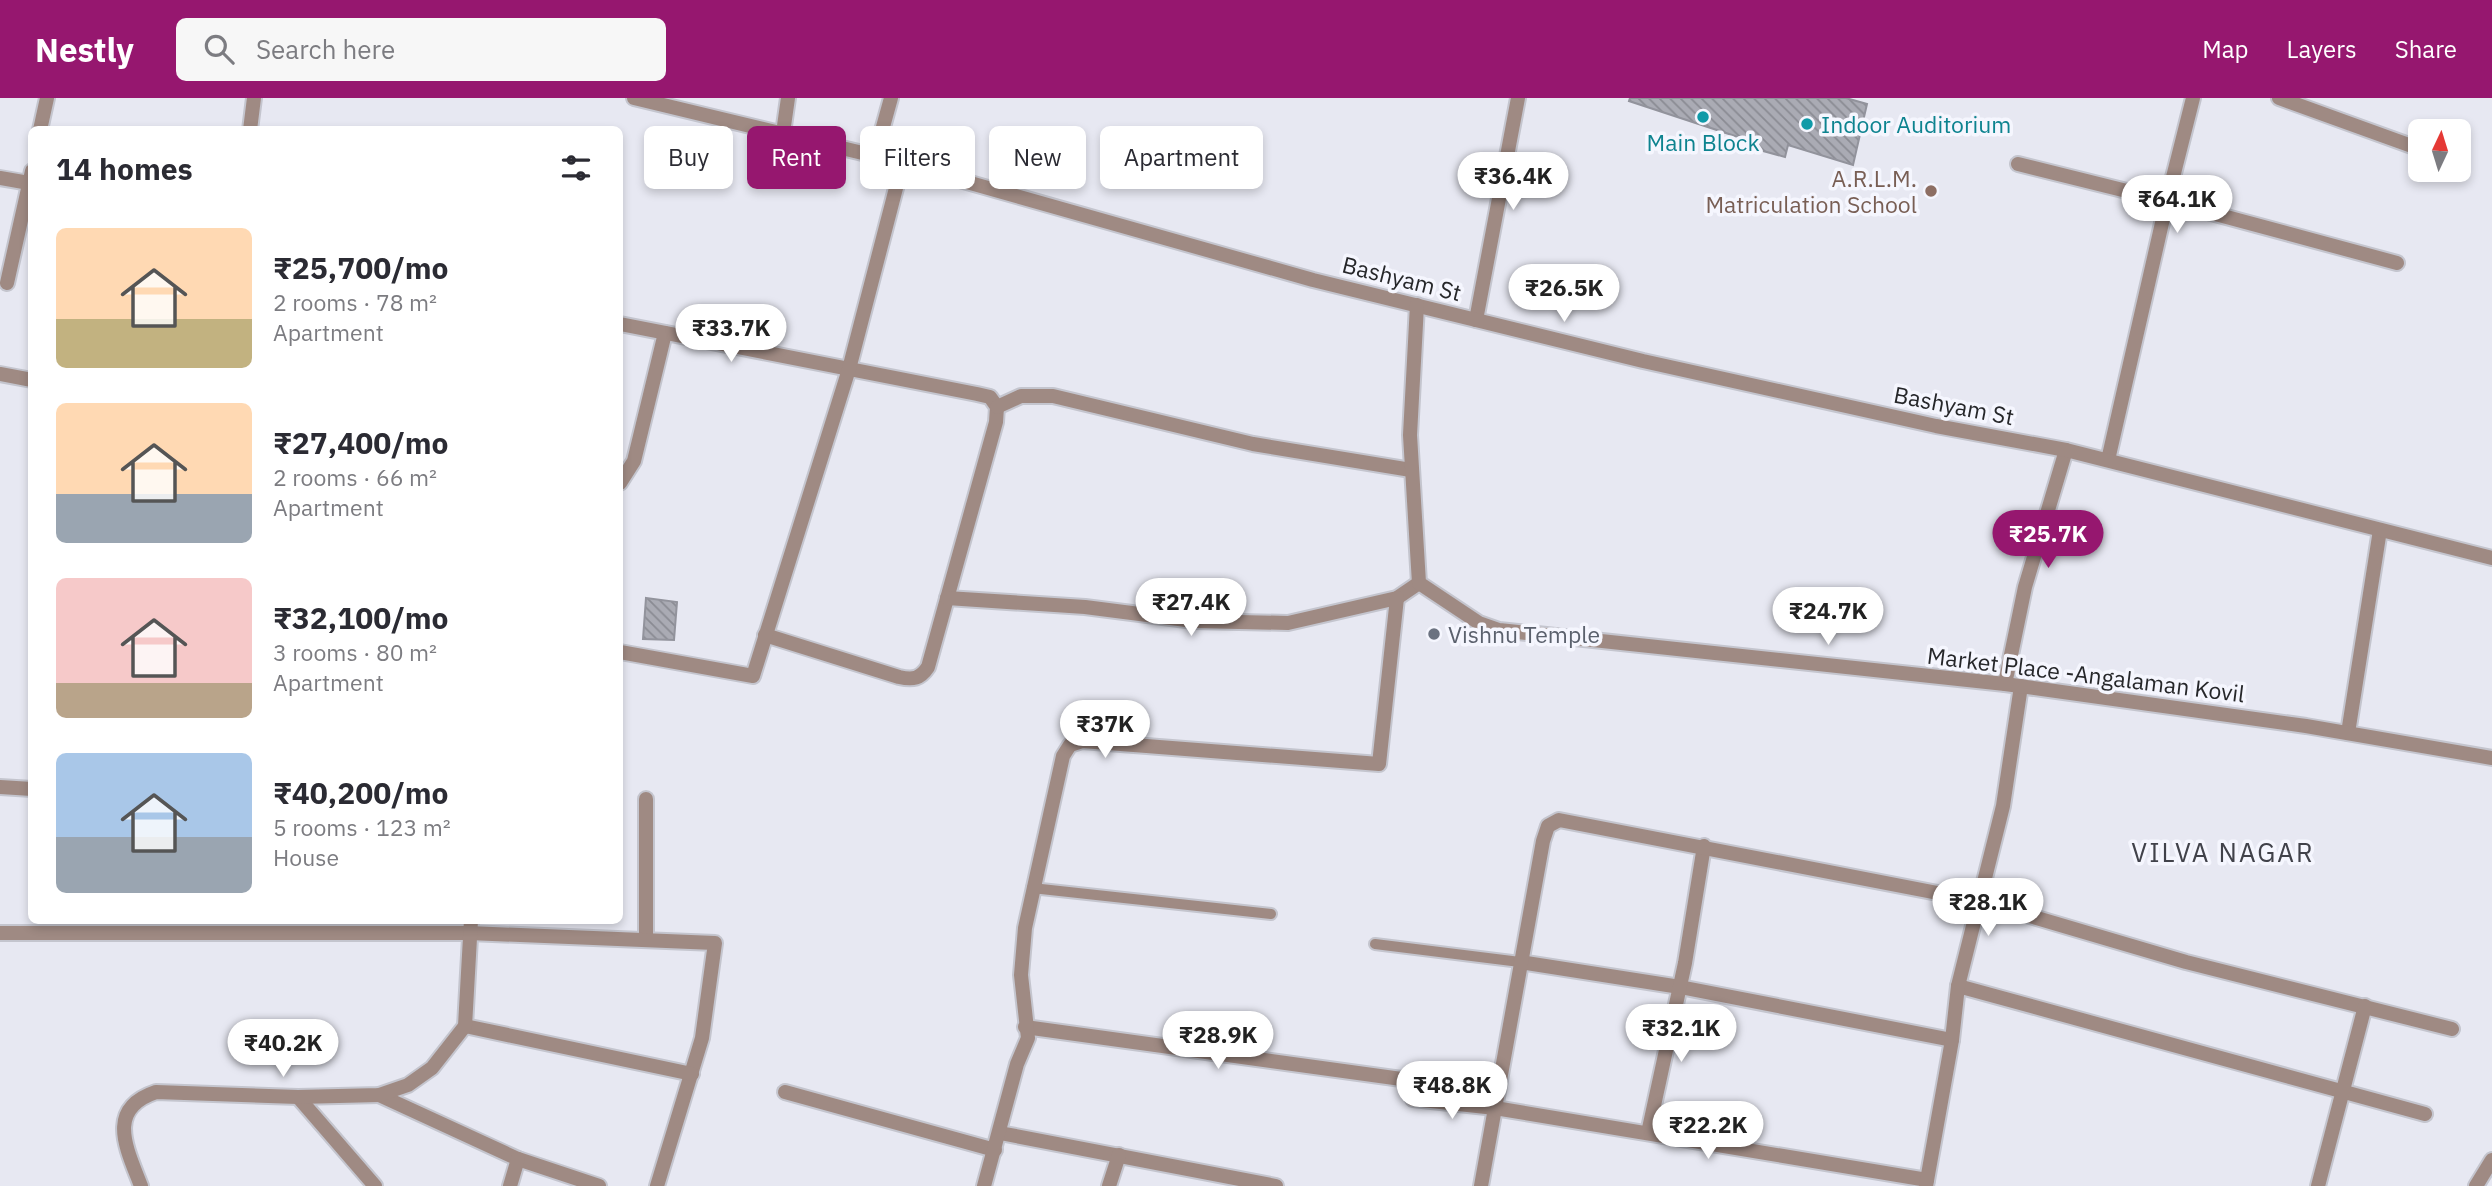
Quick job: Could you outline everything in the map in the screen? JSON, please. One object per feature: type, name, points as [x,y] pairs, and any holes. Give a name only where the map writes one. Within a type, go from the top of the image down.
[{"type":"street","points":[[41,126],[47,98]]},
{"type":"street","points":[[250,126],[254,98]]},
{"type":"street","name":"Bashyam St","points":[[634,98],[753,126]]},
{"type":"street","points":[[784,126],[788,98]]},
{"type":"street","points":[[883,126],[891,98]]},
{"type":"street","points":[[1476,320],[1518,98]]},
{"type":"street","points":[[2108,460],[2193,98]]},
{"type":"street","points":[[2279,98],[2408,145]]},
{"type":"street","points":[[2018,164],[2397,263]]},
{"type":"street","points":[[0,178],[28,177]]},
{"type":"street","name":"Bashyam St","points":[[975,185],[1313,280],[1668,367],[1936,426],[2066,450],[2492,558]]},
{"type":"street","points":[[7,283],[28,186]]},
{"type":"street","points":[[623,653],[752,676],[849,369],[896,189]]},
{"type":"street","points":[[947,598],[1085,607],[1194,621],[1288,624],[1397,598],[1419,583],[1410,435],[1418,305]]},
{"type":"street","points":[[623,325],[977,394],[990,397],[998,407],[928,667],[922,676],[912,679],[765,635]]},
{"type":"street","points":[[623,478],[634,461],[665,333]]},
{"type":"street","points":[[0,374],[28,379]]},
{"type":"street","points":[[998,407],[1021,396],[1052,396],[1253,444],[1411,470]]},
{"type":"street","points":[[2005,684],[2025,587],[2066,450]]},
{"type":"street","points":[[2348,733],[2380,530]]},
{"type":"street","name":"Market Place -Angalaman Kovil","points":[[1419,583],[1479,623],[1499,629],[2021,686],[2348,733],[2492,758]]},
{"type":"street","points":[[984,1186],[1017,1064],[1027,1038],[1021,975],[1032,888],[1063,756],[1070,745],[1082,741],[1379,764],[1397,598]]},
{"type":"street","points":[[1413,1099],[1495,1108],[1648,1133],[1927,1183],[1952,1040],[1958,986],[2010,771],[2021,686]]},
{"type":"street","points":[[0,787],[28,789]]},
{"type":"street","points":[[646,799],[646,940]]},
{"type":"street","points":[[1481,1186],[1520,962],[1548,826],[1559,820],[1979,901],[2186,962],[2452,1029]]},
{"type":"street","points":[[1648,1133],[1679,987],[1704,846]]},
{"type":"street","points":[[141,1186],[127,1148],[124,1128],[127,1110],[138,1098],[156,1092],[298,1097],[379,1095],[408,1085],[432,1068],[465,1027],[470,927]]},
{"type":"street","points":[[0,933],[470,927],[715,943],[702,1038],[657,1186]]},
{"type":"street","points":[[1520,962],[1679,987],[1952,1040]]},
{"type":"street","points":[[1958,986],[2425,1114]]},
{"type":"street","points":[[2318,1186],[2365,1006]]},
{"type":"street","points":[[465,1027],[692,1074]]},
{"type":"street","points":[[1025,1027],[1416,1081]]},
{"type":"street","points":[[785,1092],[995,1150]]},
{"type":"street","points":[[379,1095],[517,1160],[599,1186]]},
{"type":"street","points":[[298,1097],[375,1186]]},
{"type":"street","points":[[1000,1133],[1119,1155],[1218,1180],[1276,1186]]},
{"type":"street","points":[[1109,1186],[1119,1155]]},
{"type":"street","points":[[510,1186],[517,1160]]},
{"type":"street","points":[[2476,1186],[2492,1160]]},
{"type":"lane","points":[[1032,888],[1270,914]]},
{"type":"lane","points":[[1375,944],[1520,962]]},
{"type":"building","name":"Indoor Auditorium","points":[[1630,98],[1846,98],[1867,104],[1853,165],[1788,145],[1785,157],[1745,146],[1747,140],[1629,101]]},
{"type":"building","points":[[646,598],[677,602],[674,640],[643,639]]},
{"type":"place","name":"Main Block","points":[[1703,117]]},
{"type":"place","name":"Indoor Auditorium","points":[[1807,124]]},
{"type":"place","name":"A.R.L.M. Matriculation School","points":[[1931,191]]},
{"type":"place","name":"Vishnu Temple","points":[[1434,634]]},
{"type":"district","name":"VILVA NAGAR","points":[[2223,852]]}]
